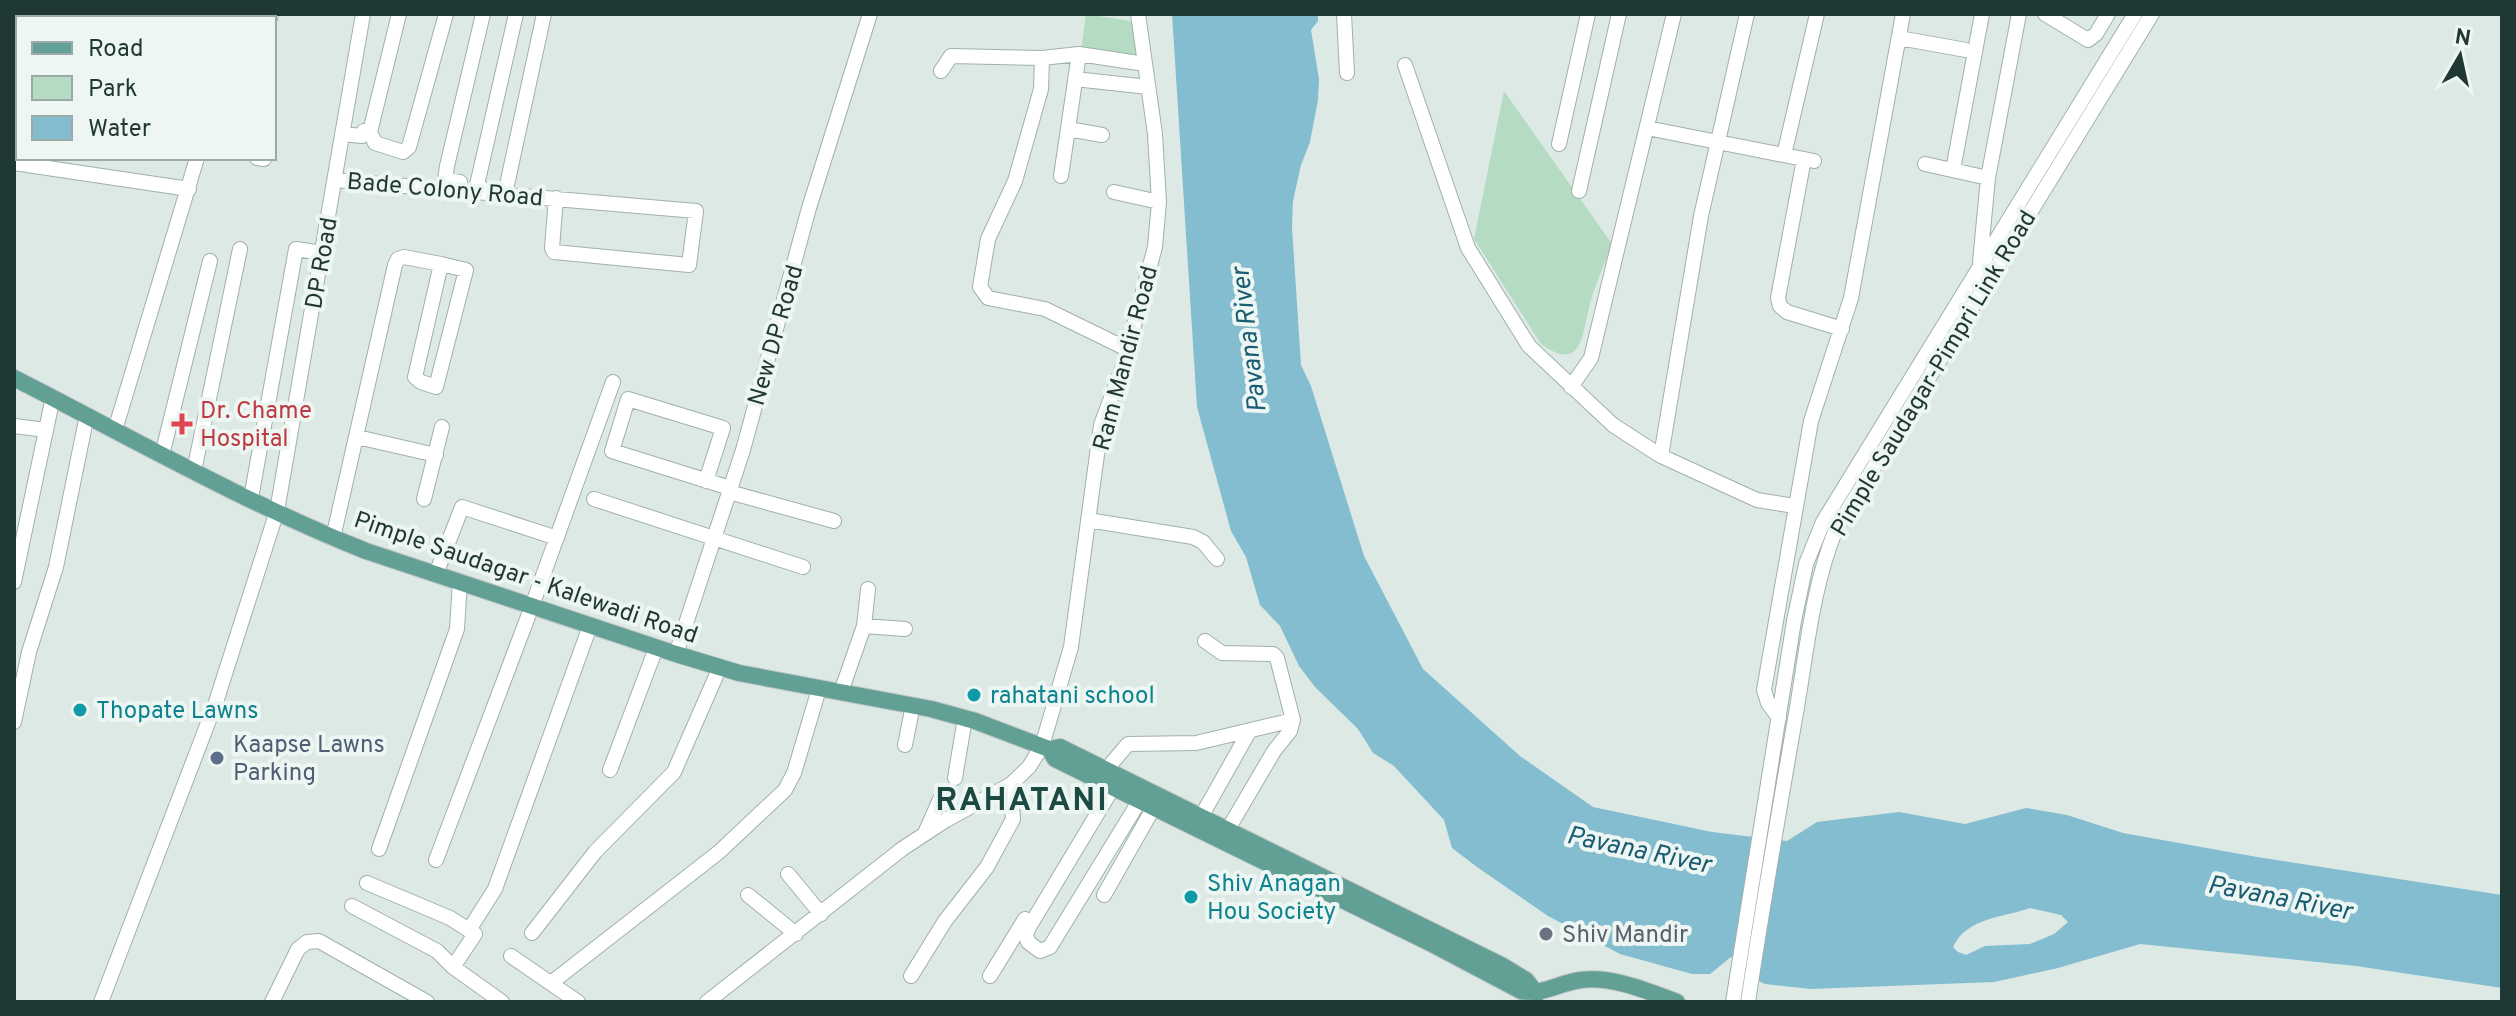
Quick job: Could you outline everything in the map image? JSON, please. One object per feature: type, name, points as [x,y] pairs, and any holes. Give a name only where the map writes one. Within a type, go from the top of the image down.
[{"type":"main road","name":"Pimple Saudagar - Kalewadi Road","points":[[14,378],[162,455],[333,538],[720,667],[819,689],[913,705],[965,718],[1045,748],[1060,747],[1147,803],[1503,966],[1526,980],[1543,996],[1583,979],[1601,980],[1648,997],[1677,1002]]},
{"type":"main road","name":"Pimple Saudagar - Kalewadi Road","points":[[1108,778],[1201,817],[1326,886]]},
{"type":"street","name":"DP Road","points":[[101,1002],[216,702],[277,511],[335,180],[355,130],[363,14]]},
{"type":"street","points":[[399,14],[355,130],[375,143],[403,152],[407,151],[446,14]]},
{"type":"street","points":[[475,188],[445,180],[483,14]]},
{"type":"street","points":[[475,188],[510,22],[509,14]]},
{"type":"street","points":[[475,188],[516,14]]},
{"type":"street","points":[[506,192],[544,14]]},
{"type":"street","name":"New DP Road","points":[[676,654],[743,450],[809,208],[870,14]]},
{"type":"street","name":"Ram Mandir Road","points":[[1045,748],[1071,647],[1101,425],[1127,349],[1155,247],[1159,202],[1155,134],[1138,14]]},
{"type":"street","points":[[1344,14],[1347,73]]},
{"type":"street","points":[[1559,144],[1588,14]]},
{"type":"street","points":[[1579,191],[1619,14]]},
{"type":"street","points":[[1571,387],[1591,358],[1674,14]]},
{"type":"street","points":[[1661,456],[1701,216],[1747,14]]},
{"type":"street","points":[[1784,155],[1817,14]]},
{"type":"street","points":[[1779,718],[1768,703],[1764,690],[1795,506],[1811,421],[1842,329],[1860,258],[1903,14]]},
{"type":"street","points":[[1953,170],[1982,14]]},
{"type":"street","points":[[1985,271],[1988,178],[2019,14]]},
{"type":"street","points":[[2045,14],[2088,40],[2096,34],[2108,14]]},
{"type":"street","name":"Pimple Saudagar-Pimpri Link Road","points":[[1741,999],[1775,790],[1822,571],[1836,529],[2135,14]]},
{"type":"street","name":"Pimple Saudagar-Pimpri Link Road","points":[[1775,790],[1779,718],[1806,564],[1823,522],[2152,14]]},
{"type":"street","points":[[1899,38],[1966,50]]},
{"type":"street","points":[[941,71],[951,56],[1042,58],[1079,54],[1145,64]]},
{"type":"street","points":[[1061,176],[1079,54]]},
{"type":"street","points":[[1042,58],[1041,89],[1015,181],[988,239],[980,287],[988,298],[1045,309],[1127,349]]},
{"type":"street","points":[[1405,65],[1468,248],[1529,346],[1613,425],[1661,456],[1757,500],[1795,506]]},
{"type":"street","points":[[1075,79],[1148,87]]},
{"type":"street","points":[[1647,128],[1809,160],[1778,298],[1780,306],[1787,312],[1842,329]]},
{"type":"street","points":[[1068,129],[1102,135]]},
{"type":"street","points":[[115,430],[196,160]]},
{"type":"street","points":[[14,163],[60,163],[189,189]]},
{"type":"street","points":[[1925,164],[1988,178]]},
{"type":"street","name":"Bade Colony Road","points":[[335,180],[475,188],[696,211],[689,265],[554,252],[556,198]]},
{"type":"street","points":[[1114,192],[1159,202]]},
{"type":"street","points":[[194,471],[240,249]]},
{"type":"street","points":[[251,498],[296,249],[322,253]]},
{"type":"street","points":[[333,538],[395,265],[398,259],[404,257],[441,264],[466,270],[436,387],[415,377],[441,264]]},
{"type":"street","points":[[162,455],[210,261]]},
{"type":"street","points":[[436,860],[613,382]]},
{"type":"street","points":[[14,582],[53,397]]},
{"type":"street","points":[[706,481],[723,428],[628,399],[612,451],[730,490],[834,521]]},
{"type":"street","points":[[14,722],[29,652],[56,567],[87,415]]},
{"type":"street","points":[[14,426],[46,430]]},
{"type":"street","points":[[424,499],[442,427]]},
{"type":"street","points":[[357,437],[436,455]]},
{"type":"street","points":[[718,443],[743,450]]},
{"type":"street","points":[[594,499],[803,567]]},
{"type":"street","points":[[436,574],[462,507],[557,538]]},
{"type":"street","points":[[1088,520],[1193,537],[1203,542],[1217,559]]},
{"type":"street","points":[[1787,555],[1822,571]]},
{"type":"street","points":[[379,849],[457,629],[460,582]]},
{"type":"street","points":[[841,692],[864,626],[868,589]]},
{"type":"street","points":[[469,930],[495,889],[590,626]]},
{"type":"street","points":[[864,626],[905,629]]},
{"type":"street","points":[[1205,641],[1222,653],[1273,654],[1277,658],[1293,720],[1290,731],[1278,745],[1227,831]]},
{"type":"street","points":[[610,770],[656,648]]},
{"type":"street","points":[[532,933],[595,852],[674,772],[720,667]]},
{"type":"street","points":[[551,983],[719,852],[785,790],[794,773],[819,689]]},
{"type":"street","points":[[905,745],[913,705]]},
{"type":"street","points":[[955,778],[965,718]]},
{"type":"street","points":[[990,976],[1128,744],[1196,743],[1293,720]]},
{"type":"street","points":[[1201,817],[1250,730]]},
{"type":"street","points":[[707,1002],[924,835],[1010,785],[1045,748]]},
{"type":"street","points":[[1108,778],[1028,929],[1028,942],[1040,951],[1050,947],[1147,803]]},
{"type":"street","points":[[911,976],[945,921],[987,867],[1013,819],[1010,785]]},
{"type":"street","points":[[924,835],[941,797]]},
{"type":"street","points":[[1104,895],[1147,803]]},
{"type":"street","points":[[788,874],[821,914]]},
{"type":"street","points":[[367,883],[450,918],[475,934],[453,967]]},
{"type":"street","points":[[748,895],[796,934]]},
{"type":"street","points":[[352,906],[437,951],[453,967],[502,1002]]},
{"type":"street","points":[[272,1002],[298,949],[307,942],[319,941],[402,996],[427,1002]]},
{"type":"street","points":[[511,956],[578,1002]]},
{"type":"green space","points":[[1086,14],[1137,22],[1143,61],[1081,51]]},
{"type":"green space","points":[[1504,91],[1612,244],[1592,296],[1582,337],[1573,352],[1565,354],[1541,344],[1474,239]]},
{"type":"water","name":"Pavana River","points":[[1172,14],[1318,14],[1318,21],[1311,30],[1319,79],[1318,100],[1293,201],[1301,365],[1311,386],[1364,556],[1423,669],[1520,756],[1593,807],[1712,832],[1787,841],[1817,822],[1899,812],[1965,824],[2026,808],[2067,815],[2123,833],[2502,895],[2502,988],[2356,966],[2140,944],[2058,968],[1994,982],[1811,989],[1765,984],[1750,977],[1747,968],[1731,957],[1710,974],[1692,974],[1620,954],[1548,916],[1452,848],[1444,820],[1394,766],[1373,753],[1358,729],[1315,687],[1299,666],[1280,626],[1260,605],[1246,557],[1231,531],[1197,407]],"holes":[[[2030,908],[2061,915],[2068,922],[2054,934],[2030,944],[1985,946],[1966,955],[1953,947],[1967,930],[1987,920]]]},
{"type":"place","name":"Dr. Chame Hospital","points":[[182,424]]},
{"type":"place","name":"rahatani school","points":[[974,695]]},
{"type":"place","name":"Thopate Lawns","points":[[80,710]]},
{"type":"place","name":"Kaapse Lawns Parking","points":[[217,758]]},
{"type":"place","name":"Shiv Anagan Hou Society","points":[[1191,897]]},
{"type":"place","name":"Shiv Mandir","points":[[1546,934]]},
{"type":"district","name":"RAHATANI","points":[[1022,799]]}]
